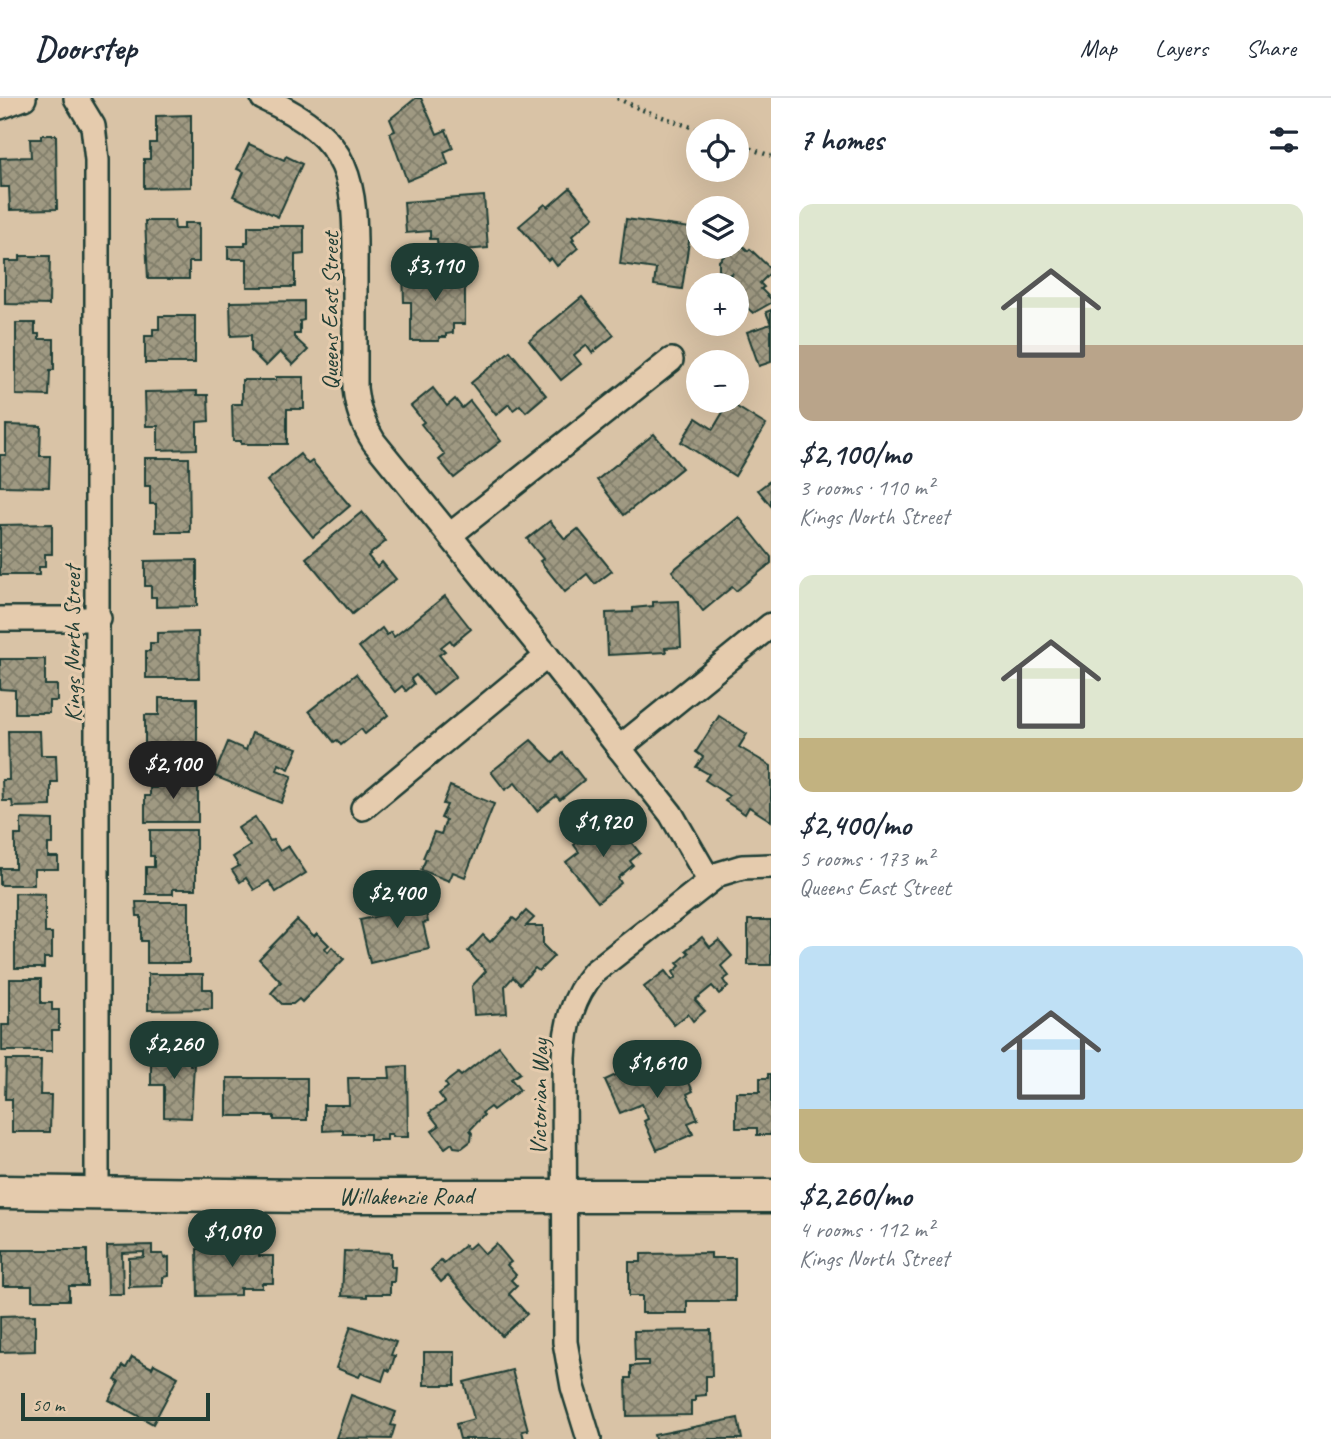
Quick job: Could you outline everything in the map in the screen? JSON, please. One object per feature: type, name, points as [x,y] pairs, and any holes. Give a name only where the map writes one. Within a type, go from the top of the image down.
[{"type":"street","points":[[0,107],[24,98]]},
{"type":"street","name":"Kings North Street","points":[[76,98],[93,126],[97,148],[97,1195]]},
{"type":"street","name":"Queens East Street","points":[[263,98],[310,124],[334,149],[351,185],[356,215],[355,388],[360,417],[373,442],[450,534],[676,822],[709,880]]},
{"type":"street","points":[[450,534],[671,360]]},
{"type":"street","points":[[0,619],[99,619]]},
{"type":"street","points":[[619,748],[771,625]]},
{"type":"street","points":[[363,808],[547,656]]},
{"type":"street","name":"Victorian Way","points":[[589,1439],[567,1365],[564,1329],[564,1058],[568,1021],[573,1004],[582,986],[606,961],[709,880],[732,869],[771,866]]},
{"type":"street","name":"Willakenzie Road","points":[[0,1192],[97,1195],[771,1196]]},
{"type":"path","points":[[617,98],[686,125]]},
{"type":"path","points":[[749,148],[771,156]]},
{"type":"building","points":[[416,98],[421,98],[437,134],[446,130],[453,148],[444,152],[448,164],[407,181],[390,133],[395,131],[390,119]]},
{"type":"building","points":[[191,115],[191,187],[144,188],[144,159],[150,159],[150,143],[156,143],[156,116]]},
{"type":"building","points":[[41,135],[56,135],[57,209],[10,210],[9,187],[1,187],[0,158],[31,157],[30,139],[41,139]]},
{"type":"building","points":[[249,144],[284,160],[286,156],[302,164],[278,217],[233,196],[244,172],[237,169]]},
{"type":"building","points":[[570,188],[594,217],[572,236],[572,241],[578,248],[557,266],[551,258],[548,261],[519,226],[545,204],[548,207]]},
{"type":"building","points":[[484,196],[488,248],[438,252],[437,239],[430,239],[430,231],[406,233],[404,202]]},
{"type":"building","points":[[626,219],[686,227],[686,259],[682,289],[654,285],[656,269],[620,264]]},
{"type":"building","points":[[145,221],[174,221],[175,229],[184,229],[184,223],[199,223],[199,262],[189,262],[189,279],[148,279]]},
{"type":"building","points":[[248,226],[304,226],[304,254],[295,255],[295,287],[247,287],[247,259],[228,259],[228,246],[245,246],[245,242],[248,242]]},
{"type":"building","points":[[750,249],[771,269],[760,283],[771,303],[753,313],[749,309],[749,273],[723,273],[719,270],[719,261],[749,259]]},
{"type":"building","points":[[20,256],[50,256],[49,305],[5,304],[5,261],[20,261]]},
{"type":"building","points":[[465,271],[465,324],[453,324],[453,333],[439,337],[439,341],[411,341],[411,302],[404,302],[403,272]]},
{"type":"building","points":[[582,297],[614,335],[592,353],[586,345],[574,355],[581,364],[561,380],[529,341]]},
{"type":"building","points":[[304,301],[304,320],[300,321],[300,334],[294,334],[294,337],[308,350],[293,365],[280,352],[266,366],[251,351],[251,335],[231,336],[230,302]]},
{"type":"building","points":[[771,310],[771,324],[766,312]]},
{"type":"building","points":[[159,316],[195,316],[195,363],[145,363],[145,336],[153,336],[153,329],[159,329]]},
{"type":"building","points":[[16,323],[35,323],[35,334],[39,334],[39,339],[54,339],[54,370],[50,370],[49,396],[16,395]]},
{"type":"building","points":[[771,324],[771,362],[759,366],[749,331]]},
{"type":"building","points":[[510,351],[546,395],[526,412],[520,405],[513,410],[509,404],[496,415],[471,383]]},
{"type":"building","points":[[276,377],[304,377],[304,409],[287,409],[287,444],[241,444],[241,441],[233,441],[232,404],[242,404],[242,380],[276,380]]},
{"type":"building","points":[[433,388],[447,406],[455,399],[462,408],[470,401],[501,441],[454,478],[439,460],[445,455],[411,406]]},
{"type":"building","points":[[197,391],[197,395],[208,395],[209,421],[197,422],[197,449],[158,450],[158,426],[146,426],[145,392]]},
{"type":"building","points":[[722,413],[747,413],[766,425],[735,476],[681,442],[696,418],[713,429]]},
{"type":"building","points":[[6,425],[41,426],[40,456],[50,456],[49,487],[0,486],[0,455],[6,455]]},
{"type":"building","points":[[654,434],[682,468],[624,515],[597,480]]},
{"type":"building","points":[[300,454],[308,464],[312,461],[350,506],[313,537],[267,481]]},
{"type":"building","points":[[145,458],[189,458],[190,532],[156,532],[156,504],[150,504],[150,486],[145,486]]},
{"type":"building","points":[[771,480],[771,506],[758,490]]},
{"type":"building","points":[[362,512],[386,541],[368,556],[377,567],[382,562],[396,579],[352,614],[306,558]]},
{"type":"building","points":[[739,517],[771,557],[771,563],[736,591],[732,587],[703,611],[672,571]]},
{"type":"building","points":[[550,521],[565,539],[578,529],[612,571],[595,584],[587,574],[565,592],[540,561],[543,559],[527,539]]},
{"type":"building","points":[[52,524],[52,554],[45,554],[45,567],[39,567],[39,575],[0,575],[0,525]]},
{"type":"building","points":[[197,560],[197,606],[156,607],[156,597],[151,597],[151,586],[145,586],[145,561]]},
{"type":"building","points":[[445,596],[471,629],[453,644],[450,640],[441,647],[445,651],[439,655],[456,676],[433,695],[416,675],[411,679],[414,684],[406,691],[402,686],[395,692],[359,647],[382,628],[387,635],[391,632],[394,637]]},
{"type":"building","points":[[679,601],[681,647],[665,648],[666,652],[608,655],[606,613],[633,612],[633,608],[653,606],[653,602]]},
{"type":"building","points":[[198,632],[199,678],[146,678],[146,651],[150,651],[150,643],[157,643],[157,633]]},
{"type":"building","points":[[0,659],[45,659],[45,685],[57,685],[57,701],[49,701],[49,713],[15,713],[15,690],[0,689]]},
{"type":"building","points":[[356,674],[388,715],[365,734],[361,729],[341,745],[337,740],[334,742],[309,711]]},
{"type":"building","points":[[159,698],[197,698],[197,749],[145,750],[145,715],[159,715]]},
{"type":"building","points":[[719,716],[747,734],[739,747],[771,766],[771,821],[749,807],[745,814],[725,801],[729,796],[705,780],[709,774],[696,767],[703,757],[696,752]]},
{"type":"building","points":[[8,731],[40,731],[41,755],[56,755],[57,782],[51,782],[51,806],[13,807],[12,801],[3,801],[2,780],[9,780]]},
{"type":"building","points":[[252,733],[298,748],[289,769],[279,764],[277,770],[292,776],[281,803],[214,776],[228,742],[246,750]]},
{"type":"building","points":[[531,740],[553,762],[563,753],[584,780],[560,800],[556,796],[537,811],[515,783],[505,790],[491,772]]},
{"type":"building","points":[[156,777],[198,777],[198,822],[145,822],[145,796],[150,796],[150,788],[156,788]]},
{"type":"building","points":[[450,786],[494,804],[465,877],[453,872],[449,881],[421,870],[434,832],[441,834],[446,820],[441,818],[447,805],[443,804]]},
{"type":"building","points":[[255,817],[270,841],[273,840],[280,851],[288,846],[306,873],[276,892],[269,881],[254,890],[246,878],[240,882],[232,870],[239,866],[233,857],[250,846],[238,828]]},
{"type":"building","points":[[21,819],[53,820],[53,844],[48,844],[48,857],[58,857],[58,869],[34,869],[34,885],[0,885],[0,868],[15,868],[15,835],[21,835]]},
{"type":"building","points":[[614,821],[640,853],[630,861],[633,865],[618,878],[621,883],[598,902],[566,862],[579,852],[574,845],[599,825],[603,830]]},
{"type":"building","points":[[150,830],[196,830],[196,889],[173,889],[173,894],[146,894],[146,867],[154,867],[154,856],[150,856]]},
{"type":"building","points":[[15,893],[45,894],[45,933],[52,933],[52,958],[44,958],[44,968],[15,968]]},
{"type":"building","points":[[422,893],[428,922],[423,923],[429,949],[370,963],[360,920],[393,913],[390,900]]},
{"type":"building","points":[[136,902],[189,902],[189,963],[147,963],[147,941],[141,941],[141,916],[137,916]]},
{"type":"building","points":[[526,911],[534,918],[526,926],[543,926],[543,945],[554,956],[539,971],[535,968],[520,984],[513,977],[505,986],[507,1013],[474,1015],[472,986],[486,971],[468,951],[483,935],[490,942],[513,918],[517,921]]},
{"type":"building","points":[[297,920],[314,936],[317,933],[329,945],[325,948],[328,952],[332,947],[344,959],[302,1002],[299,999],[293,1004],[282,1004],[271,993],[281,982],[259,959]]},
{"type":"building","points":[[748,920],[771,920],[771,965],[748,965]]},
{"type":"building","points":[[702,937],[710,947],[719,940],[732,956],[721,966],[729,976],[723,980],[728,987],[719,994],[712,986],[695,1000],[705,1011],[693,1021],[688,1014],[674,1025],[644,987],[665,971],[672,980],[676,977],[673,972],[680,966],[677,963],[689,953],[686,950]]},
{"type":"building","points":[[148,974],[203,974],[203,989],[212,989],[212,1009],[148,1010]]},
{"type":"building","points":[[10,979],[41,979],[41,1003],[52,1003],[52,1010],[59,1010],[59,1030],[52,1030],[52,1051],[2,1051],[2,1025],[10,1025]]},
{"type":"building","points":[[499,1046],[520,1073],[511,1079],[520,1090],[493,1110],[490,1107],[482,1113],[484,1115],[470,1130],[471,1141],[462,1148],[454,1147],[452,1143],[445,1148],[432,1131],[439,1126],[429,1113],[445,1102],[439,1094],[448,1087],[445,1083],[458,1073],[461,1076]]},
{"type":"building","points":[[151,1051],[190,1051],[190,1065],[194,1065],[191,1118],[164,1117],[164,1085],[151,1085]]},
{"type":"building","points":[[670,1056],[679,1077],[685,1074],[693,1091],[687,1094],[698,1119],[688,1123],[693,1134],[657,1150],[644,1121],[648,1119],[642,1104],[620,1113],[605,1080],[635,1066],[637,1070]]},
{"type":"building","points":[[6,1060],[41,1060],[40,1095],[51,1095],[50,1132],[12,1132],[12,1099],[5,1099]]},
{"type":"building","points":[[407,1066],[408,1137],[392,1137],[392,1134],[387,1134],[387,1140],[370,1140],[370,1134],[343,1134],[343,1130],[323,1131],[323,1105],[349,1105],[348,1078],[390,1078],[389,1067]]},
{"type":"building","points":[[768,1074],[771,1074],[771,1135],[757,1135],[757,1128],[736,1128],[736,1092],[760,1092],[760,1078],[768,1078]]},
{"type":"building","points":[[227,1078],[307,1078],[307,1120],[274,1120],[274,1116],[227,1116]]},
{"type":"building","points":[[202,1243],[259,1243],[259,1256],[273,1256],[273,1283],[262,1283],[262,1288],[240,1288],[240,1295],[198,1296],[197,1249],[202,1249]]},
{"type":"building","points":[[475,1243],[485,1254],[496,1244],[511,1262],[507,1265],[516,1275],[511,1280],[517,1286],[509,1294],[527,1314],[502,1336],[448,1276],[441,1282],[431,1270],[441,1260],[444,1263],[465,1245],[468,1249]]},
{"type":"building","points":[[152,1245],[152,1254],[169,1257],[169,1276],[163,1277],[163,1286],[129,1287],[129,1258],[144,1257],[144,1252],[122,1253],[123,1294],[108,1294],[107,1246]]},
{"type":"building","points":[[3,1250],[87,1250],[87,1286],[69,1286],[69,1300],[32,1300],[32,1286],[3,1286]]},
{"type":"building","points":[[344,1251],[391,1253],[391,1267],[395,1267],[394,1282],[390,1282],[390,1294],[342,1296]]},
{"type":"building","points":[[711,1253],[711,1258],[735,1258],[735,1301],[687,1301],[687,1313],[642,1313],[642,1296],[629,1296],[629,1262],[641,1262],[641,1254]]},
{"type":"building","points":[[35,1315],[35,1351],[0,1352],[0,1316]]},
{"type":"building","points":[[351,1326],[396,1342],[391,1355],[395,1356],[390,1371],[386,1369],[382,1381],[361,1373],[359,1377],[336,1368]]},
{"type":"building","points":[[711,1330],[712,1376],[706,1376],[706,1395],[695,1396],[695,1401],[691,1401],[691,1415],[627,1416],[626,1378],[631,1378],[631,1366],[648,1365],[648,1361],[635,1361],[634,1331]]},
{"type":"building","points":[[424,1352],[455,1352],[455,1385],[424,1385]]},
{"type":"building","points":[[132,1357],[152,1368],[154,1364],[178,1377],[153,1424],[109,1400],[119,1382],[115,1380]]},
{"type":"building","points":[[512,1370],[528,1430],[522,1431],[524,1439],[460,1439],[456,1424],[474,1419],[464,1382]]},
{"type":"building","points":[[351,1395],[396,1412],[391,1425],[395,1426],[391,1439],[336,1438]]},
{"type":"building","points":[[738,1418],[742,1439],[655,1439],[654,1435]]}]
